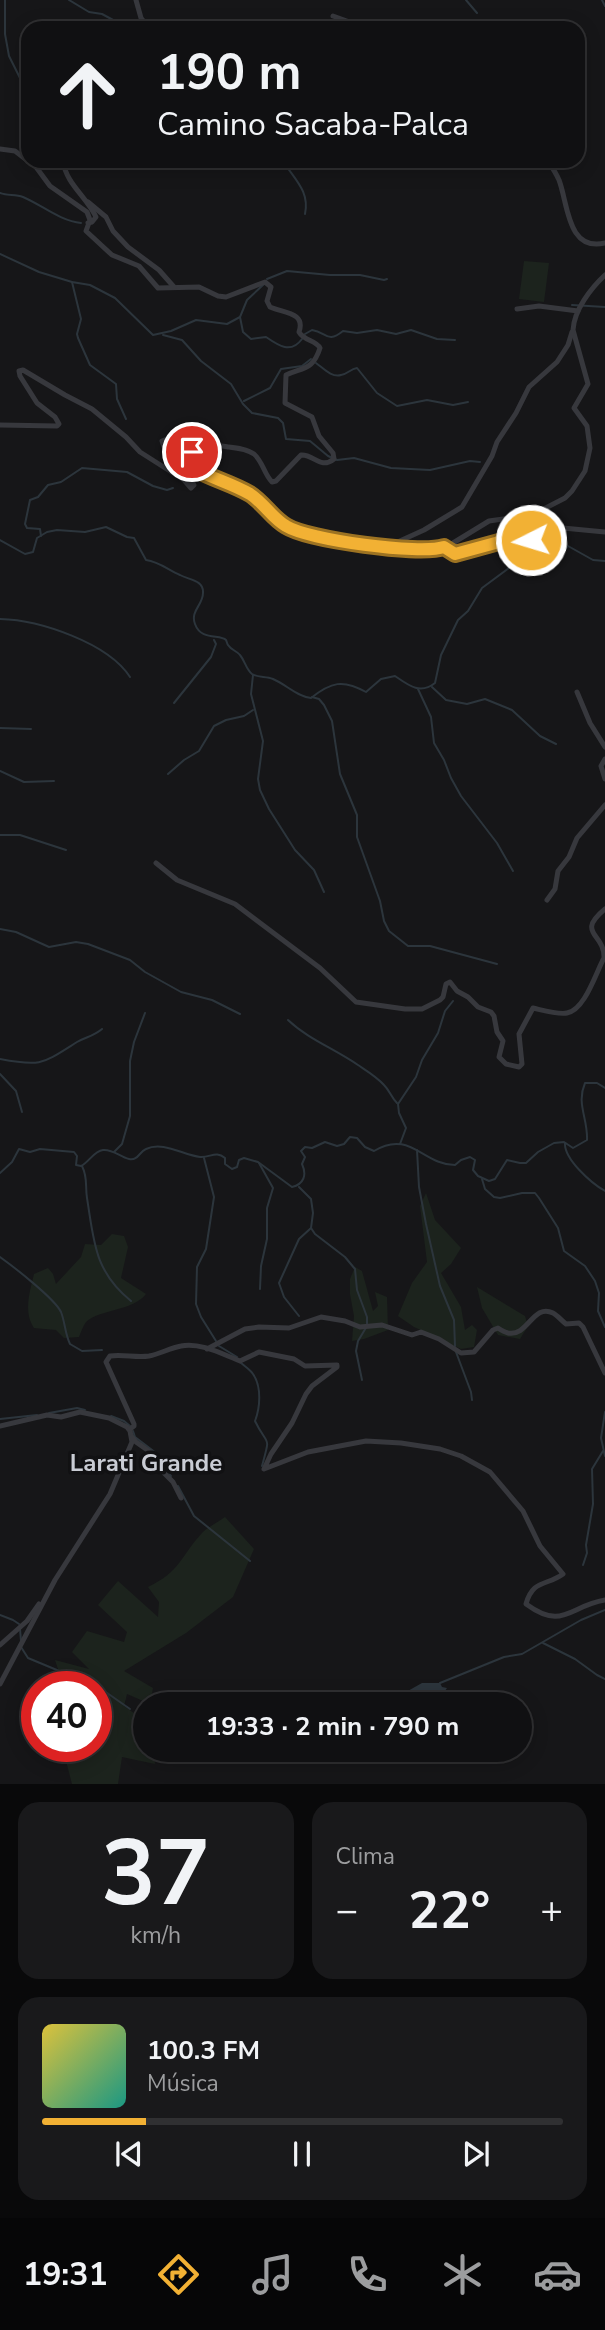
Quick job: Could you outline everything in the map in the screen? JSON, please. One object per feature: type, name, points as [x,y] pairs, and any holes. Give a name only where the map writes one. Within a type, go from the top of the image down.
[{"type":"street","points":[[136,0],[143,21]]},
{"type":"street","points":[[333,16],[347,21]]},
{"type":"street","points":[[0,149],[15,151],[21,156]]},
{"type":"street","points":[[37,168],[50,186],[88,212],[90,216],[86,232],[113,255],[139,267],[158,288],[200,287],[226,297],[265,282],[271,287],[267,301],[270,307],[297,316],[302,324],[299,332],[301,335],[320,348],[314,361],[305,369],[286,375],[285,403],[312,417],[319,436],[335,455],[334,459],[325,463],[301,455],[272,482],[256,455],[247,450],[206,443],[199,445],[192,452],[191,462],[192,467],[250,494],[286,526],[316,536],[426,550],[444,547],[489,521],[507,517],[523,518],[565,498],[585,471],[590,448],[589,433],[584,420],[574,408],[588,384],[573,330]]},
{"type":"street","points":[[65,168],[67,177],[88,202],[106,217],[113,231],[128,247],[159,270],[174,287]]},
{"type":"street","points":[[552,168],[559,180],[574,231],[587,243],[605,243]]},
{"type":"street","points":[[88,202],[96,217],[88,223]]},
{"type":"street","points":[[388,546],[424,530],[462,507],[529,387],[557,362],[568,345],[578,311],[605,275]]},
{"type":"street","points":[[517,309],[539,306],[578,311]]},
{"type":"street","points":[[0,425],[59,424],[58,420],[35,400],[20,376],[19,371],[23,370],[92,409],[126,437],[140,453],[180,477],[191,488],[194,485],[192,480],[173,461],[162,442],[167,439],[192,452]]},
{"type":"street","points":[[444,547],[455,554],[510,539],[545,542],[559,530],[566,528],[605,532]]},
{"type":"street","points":[[578,692],[590,723],[605,747]]},
{"type":"street","points":[[605,759],[601,766],[605,779]]},
{"type":"street","points":[[547,900],[555,889],[558,871],[569,857],[577,838],[605,805]]},
{"type":"street","points":[[156,863],[177,880],[244,910],[320,968],[356,1002],[422,1009],[440,1000],[446,984],[450,982],[457,991],[478,1007],[489,1010],[494,1016],[497,1032],[503,1041],[499,1057],[512,1067],[522,1064],[519,1034],[533,1008],[561,1014],[572,1012],[588,992],[604,958],[591,923],[605,909]]},
{"type":"street","points":[[206,1349],[245,1329],[289,1328],[321,1317],[360,1327],[382,1325],[412,1335],[421,1332],[439,1339],[461,1353],[474,1352],[493,1330],[498,1328],[509,1334],[519,1331],[533,1317],[544,1311],[552,1312],[566,1324],[579,1323],[583,1326],[605,1373]]},
{"type":"street","points":[[0,1684],[46,1597],[114,1487],[131,1447],[134,1424],[106,1362],[108,1357],[120,1354],[149,1356],[190,1345],[223,1353],[238,1360],[258,1352],[294,1359],[305,1366],[337,1365],[306,1394],[264,1469],[309,1452],[366,1441],[440,1449],[461,1456],[490,1472],[523,1511],[540,1546],[563,1574],[534,1588],[526,1604],[552,1618],[605,1600]]},
{"type":"street","points":[[0,1426],[47,1415],[61,1417],[80,1412],[109,1418],[131,1433],[136,1442],[153,1454],[181,1498]]},
{"type":"street","points":[[0,1645],[27,1621],[46,1597]]},
{"type":"shaded area","points":[[524,261],[549,263],[544,302],[519,299]]},
{"type":"shaded area","points":[[426,1193],[435,1220],[461,1248],[451,1264],[441,1273],[461,1307],[465,1330],[472,1325],[477,1330],[474,1347],[461,1349],[414,1327],[398,1316],[412,1283],[427,1262],[420,1206]]},
{"type":"shaded area","points":[[112,1234],[124,1236],[128,1247],[121,1278],[146,1294],[133,1304],[92,1318],[86,1322],[79,1337],[64,1338],[56,1330],[34,1328],[28,1308],[34,1274],[48,1268],[56,1284],[81,1257],[85,1244],[101,1245]]},
{"type":"shaded area","points":[[355,1267],[362,1271],[373,1311],[378,1306],[375,1292],[387,1297],[388,1330],[352,1341],[354,1316],[350,1279]]},
{"type":"shaded area","points":[[477,1287],[525,1316],[528,1326],[520,1339],[498,1335],[482,1308]]},
{"type":"shaded area","points":[[225,1517],[254,1549],[233,1597],[186,1633],[124,1671],[153,1688],[152,1692],[133,1692],[133,1697],[127,1694],[124,1706],[133,1712],[133,1759],[122,1757],[118,1784],[72,1784],[66,1762],[112,1762],[112,1671],[59,1671],[55,1660],[89,1669],[72,1652],[87,1631],[124,1642],[127,1632],[98,1605],[118,1581],[158,1617],[159,1602],[148,1587],[167,1575],[210,1527]]},
{"type":"shaded area","points":[[422,1683],[440,1683],[447,1688],[444,1692],[406,1692]]},
{"type":"waterway","points":[[5,0],[5,34],[9,56],[21,80]]},
{"type":"waterway","points":[[69,0],[89,12],[102,14],[115,21]]},
{"type":"waterway","points":[[466,0],[477,13]]},
{"type":"waterway","points":[[602,0],[605,6]]},
{"type":"waterway","points":[[288,168],[303,192],[305,214]]},
{"type":"waterway","points":[[0,193],[23,197],[58,216],[81,223]]},
{"type":"waterway","points":[[0,254],[39,272],[90,285],[115,298],[153,335],[171,331],[196,320],[227,324],[240,317],[247,300],[264,284]]},
{"type":"waterway","points":[[267,279],[287,271],[387,279]]},
{"type":"waterway","points":[[72,282],[81,319],[78,338],[90,365],[116,384],[117,399],[126,419]]},
{"type":"waterway","points":[[572,305],[605,307]]},
{"type":"waterway","points":[[240,317],[243,332],[251,339],[266,337],[285,347],[294,346],[302,339]]},
{"type":"waterway","points":[[305,334],[312,330],[334,337],[343,331],[357,333],[377,330],[396,334],[411,330],[437,339],[455,340]]},
{"type":"waterway","points":[[163,335],[182,340],[201,361],[231,384],[252,413],[278,418],[283,423],[286,439],[310,441],[337,460],[354,458],[391,468],[430,470],[470,461],[480,462]]},
{"type":"waterway","points":[[244,401],[270,388],[281,369],[302,366],[311,359]]},
{"type":"waterway","points":[[316,363],[338,376],[357,368],[377,393],[397,406],[427,400],[453,405],[468,402]]},
{"type":"waterway","points":[[41,536],[40,529],[27,528],[25,524],[30,500],[38,497],[48,485],[61,482],[82,468],[127,472],[153,486],[167,490],[173,488]]},
{"type":"waterway","points":[[0,540],[25,554],[33,552],[37,538],[57,530],[85,532],[106,527],[134,538],[146,560],[160,564],[201,585],[202,597],[194,619],[202,633],[226,640],[252,674],[273,679],[311,698],[325,688],[337,684],[351,685],[366,692],[381,679],[395,676],[414,687],[430,687],[435,683],[441,655],[458,620],[468,611],[482,588],[524,557],[545,565],[557,560],[568,546],[593,560],[605,561]]},
{"type":"waterway","points":[[0,619],[53,629],[90,644],[120,665],[130,677]]},
{"type":"waterway","points":[[174,703],[211,657],[216,644],[214,640]]},
{"type":"waterway","points":[[253,675],[251,694],[263,741],[258,779],[260,790],[295,850],[314,870],[324,892]]},
{"type":"waterway","points":[[432,687],[446,700],[467,704],[485,699],[512,710],[540,736],[556,744]]},
{"type":"waterway","points":[[418,689],[431,717],[434,743],[451,778],[461,796],[497,843],[513,871]]},
{"type":"waterway","points":[[312,697],[319,699],[332,721],[340,774],[357,815],[357,837],[389,931],[408,946],[430,946],[497,964]]},
{"type":"waterway","points":[[168,774],[199,751],[214,726],[244,716],[253,710]]},
{"type":"waterway","points":[[0,728],[31,729]]},
{"type":"waterway","points":[[0,771],[24,782],[54,781]]},
{"type":"waterway","points":[[0,835],[20,835],[66,850]]},
{"type":"waterway","points":[[0,929],[16,932],[49,947],[76,942],[88,944],[130,960],[145,972],[181,992],[212,1000],[240,1014]]},
{"type":"waterway","points":[[400,1144],[406,1128],[398,1104],[416,1077],[422,1060],[438,1033],[445,1011],[453,1001]]},
{"type":"waterway","points":[[114,1152],[122,1144],[130,1116],[130,1061],[145,1013]]},
{"type":"waterway","points":[[288,1020],[304,1033],[375,1077],[397,1103]]},
{"type":"waterway","points":[[0,1059],[24,1063],[41,1062],[102,1029]]},
{"type":"waterway","points":[[0,1074],[16,1091],[22,1112]]},
{"type":"waterway","points":[[0,1173],[12,1162],[19,1149],[30,1152],[40,1149],[74,1152],[77,1156],[76,1165],[81,1166],[103,1150],[132,1159],[146,1149],[159,1147],[200,1157],[216,1154],[225,1158],[225,1164],[232,1169],[244,1158],[258,1162],[292,1187],[299,1184],[303,1178],[302,1164],[305,1157],[301,1151],[305,1147],[312,1148],[325,1142],[337,1146],[344,1144],[350,1137],[357,1138],[365,1147],[374,1151],[397,1144],[407,1146],[434,1160],[455,1165],[470,1157],[475,1160],[473,1170],[478,1176],[489,1181],[495,1179],[507,1160],[526,1163],[554,1143],[564,1142],[573,1148],[587,1140],[582,1104],[585,1083],[597,1083],[605,1088]]},
{"type":"waterway","points":[[565,1143],[574,1163],[586,1177],[605,1191]]},
{"type":"waterway","points":[[417,1150],[419,1187],[426,1224],[440,1286],[454,1320],[455,1346]]},
{"type":"waterway","points":[[204,1158],[214,1197],[206,1249],[197,1267],[196,1304],[216,1341]]},
{"type":"waterway","points":[[259,1163],[273,1188],[267,1208],[267,1239],[261,1266],[260,1289]]},
{"type":"waterway","points":[[82,1166],[98,1254],[110,1278],[131,1301]]},
{"type":"waterway","points":[[482,1179],[485,1189],[494,1197],[535,1193],[558,1228],[564,1251],[585,1266],[595,1281],[599,1293],[598,1311],[605,1327]]},
{"type":"waterway","points":[[299,1187],[311,1199],[311,1228],[315,1234],[345,1257],[355,1269],[357,1290],[367,1317],[367,1326],[358,1341],[356,1351],[362,1380]]},
{"type":"waterway","points":[[299,1316],[284,1297],[279,1283],[299,1239],[311,1228]]},
{"type":"waterway","points":[[0,1257],[34,1283],[57,1306],[70,1344],[82,1351],[102,1350]]},
{"type":"waterway","points":[[219,1346],[237,1357]]},
{"type":"waterway","points":[[456,1352],[472,1400]]},
{"type":"waterway","points":[[240,1362],[252,1372],[258,1385],[259,1404],[255,1421],[267,1441],[262,1466]]},
{"type":"waterway","points":[[49,1413],[77,1408],[85,1410]]},
{"type":"waterway","points":[[605,1412],[601,1438],[605,1456]]},
{"type":"waterway","points":[[0,1419],[37,1415]]},
{"type":"waterway","points":[[111,1416],[130,1426]]},
{"type":"waterway","points":[[133,1431],[135,1437],[156,1453],[171,1476]]},
{"type":"waterway","points":[[583,1565],[593,1504],[592,1469],[603,1451]]},
{"type":"waterway","points":[[178,1486],[194,1516],[250,1561]]},
{"type":"waterway","points":[[440,1683],[504,1657],[522,1654],[581,1620],[605,1610]]},
{"type":"waterway","points":[[0,1615],[19,1624]]},
{"type":"waterway","points":[[20,1629],[21,1641]]},
{"type":"waterway","points":[[543,1643],[575,1659],[605,1679]]},
{"type":"waterway","points":[[21,1647],[28,1658],[100,1688],[130,1709]]},
{"type":"district","name":"Larati Grande","points":[[146,1463]]},
{"type":"route","points":[[192,452],[192,467],[250,494],[286,526],[316,536],[426,550],[444,547],[455,554],[510,539],[531,540]]}]
